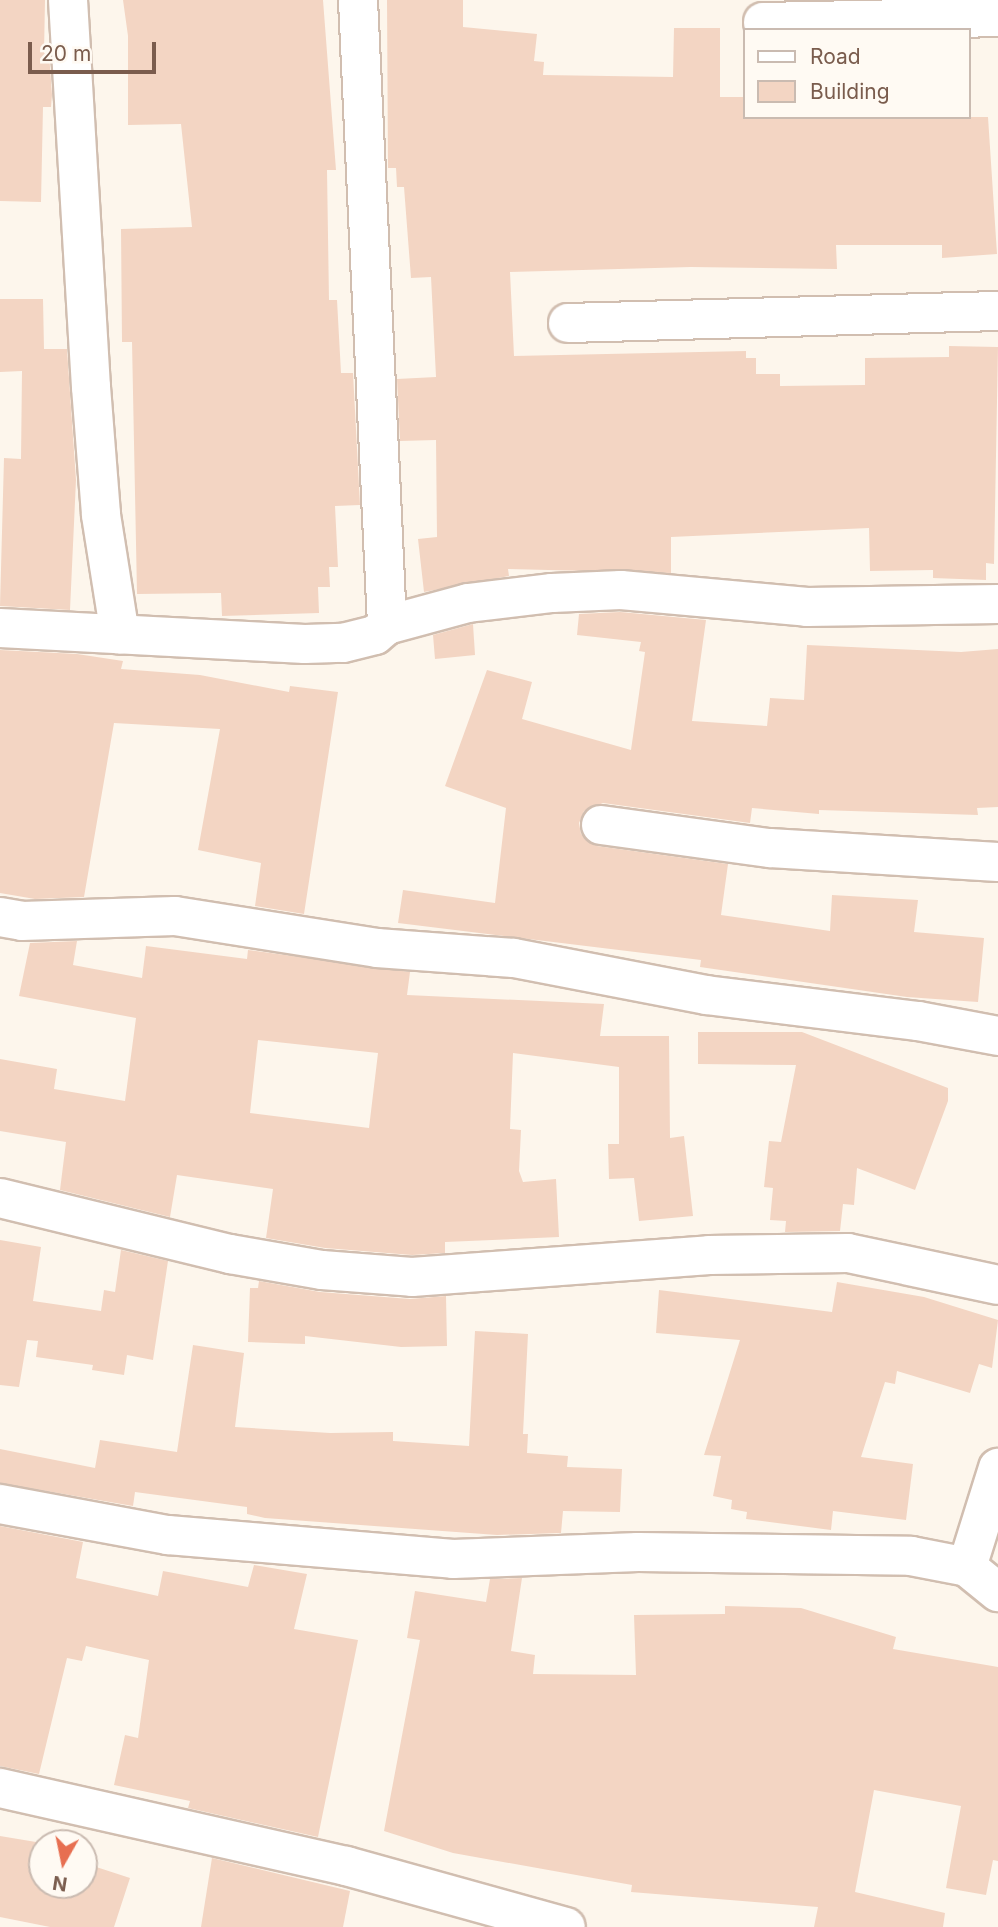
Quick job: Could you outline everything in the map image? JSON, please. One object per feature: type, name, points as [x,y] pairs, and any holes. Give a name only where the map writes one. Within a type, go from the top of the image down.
[{"type":"street","points":[[68,0],[91,387],[102,515],[120,635]]},
{"type":"street","points":[[358,0],[387,625]]},
{"type":"street","points":[[763,22],[998,17]]},
{"type":"street","points":[[568,323],[998,311]]},
{"type":"street","points":[[0,628],[343,643],[375,635],[387,625],[468,603],[621,590],[807,607],[998,604]]},
{"type":"street","points":[[601,825],[770,848],[998,862]]},
{"type":"street","points":[[0,917],[22,921],[175,916],[377,948],[514,958],[706,995],[918,1021],[998,1036]]},
{"type":"street","points":[[0,1198],[230,1254],[322,1270],[412,1277],[709,1255],[848,1253],[998,1285]]},
{"type":"street","points":[[967,1567],[998,1468]]},
{"type":"street","points":[[0,1504],[168,1535],[453,1559],[638,1552],[911,1556],[967,1567],[998,1592]]},
{"type":"street","points":[[0,1788],[346,1866],[566,1927]]},
{"type":"building","points":[[0,0],[45,0],[44,53],[49,53],[52,95],[51,107],[43,107],[41,202],[0,201]]},
{"type":"building","points":[[123,0],[323,0],[336,170],[327,170],[329,300],[337,300],[341,373],[353,373],[360,505],[335,506],[338,567],[329,567],[330,587],[318,587],[319,613],[222,616],[221,593],[137,594],[132,342],[122,342],[121,229],[192,227],[181,124],[128,125],[128,36]]},
{"type":"building","points":[[387,0],[463,0],[463,27],[537,34],[534,61],[544,62],[543,75],[673,77],[674,28],[720,28],[720,97],[743,97],[743,119],[988,117],[997,254],[942,258],[942,245],[836,245],[837,269],[691,267],[510,272],[514,356],[746,351],[746,358],[756,358],[756,374],[780,374],[780,386],[865,385],[865,358],[949,357],[949,346],[998,347],[994,564],[986,563],[986,580],[933,578],[933,570],[870,571],[869,528],[671,537],[671,573],[508,569],[509,576],[424,592],[418,539],[437,537],[436,440],[400,441],[397,379],[436,377],[431,277],[411,278],[404,187],[397,187],[396,168],[388,168]]},
{"type":"building","points":[[0,299],[43,299],[44,349],[67,349],[76,480],[70,610],[0,606],[4,458],[21,459],[22,371],[0,372]]},
{"type":"building","points":[[620,612],[706,620],[692,721],[767,726],[770,698],[804,700],[807,645],[961,652],[998,649],[998,807],[977,808],[978,815],[819,810],[819,814],[752,808],[750,823],[603,803],[584,811],[579,823],[581,834],[597,846],[728,864],[721,915],[830,931],[832,895],[918,900],[914,932],[984,938],[978,1002],[907,997],[700,967],[701,960],[398,923],[403,890],[495,903],[506,808],[445,786],[487,670],[532,682],[522,719],[631,750],[645,652],[639,651],[641,642],[577,635],[579,614]]},
{"type":"building","points":[[473,624],[475,655],[435,659],[433,635]]},
{"type":"building","points":[[0,650],[77,654],[123,661],[121,669],[200,675],[289,692],[290,686],[338,692],[304,914],[255,906],[261,863],[198,850],[220,729],[114,723],[84,897],[35,899],[0,893]]},
{"type":"building","points":[[77,941],[73,965],[142,978],[146,946],[247,959],[248,950],[410,972],[407,995],[604,1004],[600,1036],[669,1036],[670,1138],[684,1136],[693,1216],[639,1221],[634,1178],[609,1179],[608,1144],[619,1144],[619,1067],[513,1053],[510,1129],[521,1130],[519,1171],[523,1182],[556,1179],[559,1237],[445,1242],[445,1253],[412,1255],[325,1248],[266,1238],[273,1189],[177,1175],[170,1217],[60,1190],[66,1142],[0,1131],[0,1059],[57,1069],[54,1089],[125,1101],[136,1018],[19,996],[30,943]],"holes":[[[258,1040],[378,1053],[369,1128],[250,1113]]]},
{"type":"building","points":[[698,1032],[802,1032],[948,1088],[948,1101],[915,1190],[857,1168],[854,1205],[843,1204],[840,1231],[785,1232],[786,1221],[770,1220],[773,1188],[764,1187],[769,1141],[781,1142],[796,1065],[698,1064]]},
{"type":"building","points":[[0,1240],[41,1247],[33,1301],[101,1311],[104,1290],[115,1292],[121,1250],[168,1261],[153,1360],[127,1355],[124,1375],[92,1370],[93,1365],[36,1357],[38,1341],[27,1340],[19,1387],[0,1385]]},
{"type":"building","points":[[259,1281],[320,1292],[410,1299],[446,1296],[447,1346],[401,1347],[305,1336],[305,1344],[248,1342],[250,1288],[258,1288]]},
{"type":"building","points":[[837,1282],[924,1297],[998,1320],[992,1368],[979,1364],[970,1393],[897,1371],[895,1384],[885,1382],[861,1457],[913,1464],[906,1520],[833,1511],[831,1530],[746,1519],[747,1512],[731,1509],[732,1500],[713,1496],[721,1456],[704,1455],[740,1340],[656,1333],[659,1290],[832,1312]]},
{"type":"building","points":[[475,1331],[528,1334],[523,1434],[528,1434],[527,1453],[568,1456],[567,1467],[622,1469],[620,1512],[563,1511],[561,1533],[497,1535],[265,1518],[247,1514],[247,1507],[135,1492],[133,1506],[0,1483],[0,1449],[95,1468],[100,1440],[177,1452],[193,1345],[244,1353],[235,1427],[330,1433],[393,1432],[393,1441],[469,1446]]},
{"type":"building","points":[[0,1526],[83,1542],[76,1578],[158,1596],[163,1571],[248,1587],[254,1565],[307,1574],[294,1629],[358,1640],[318,1837],[188,1808],[190,1801],[114,1785],[125,1735],[138,1738],[149,1660],[86,1646],[82,1661],[67,1658],[39,1774],[0,1766]]},
{"type":"building","points":[[522,1578],[511,1651],[535,1655],[533,1674],[636,1675],[634,1615],[725,1614],[725,1606],[801,1608],[896,1637],[893,1649],[998,1667],[998,1861],[993,1860],[986,1895],[946,1888],[961,1806],[874,1790],[855,1892],[945,1913],[943,1927],[814,1927],[818,1907],[631,1892],[632,1885],[453,1853],[384,1831],[420,1640],[407,1638],[415,1591],[486,1602],[490,1579]]},
{"type":"building","points":[[0,1836],[28,1841],[28,1899],[98,1899],[98,1868],[130,1878],[114,1927],[50,1927],[0,1917]]},
{"type":"building","points":[[212,1858],[350,1891],[343,1927],[201,1927]]}]
